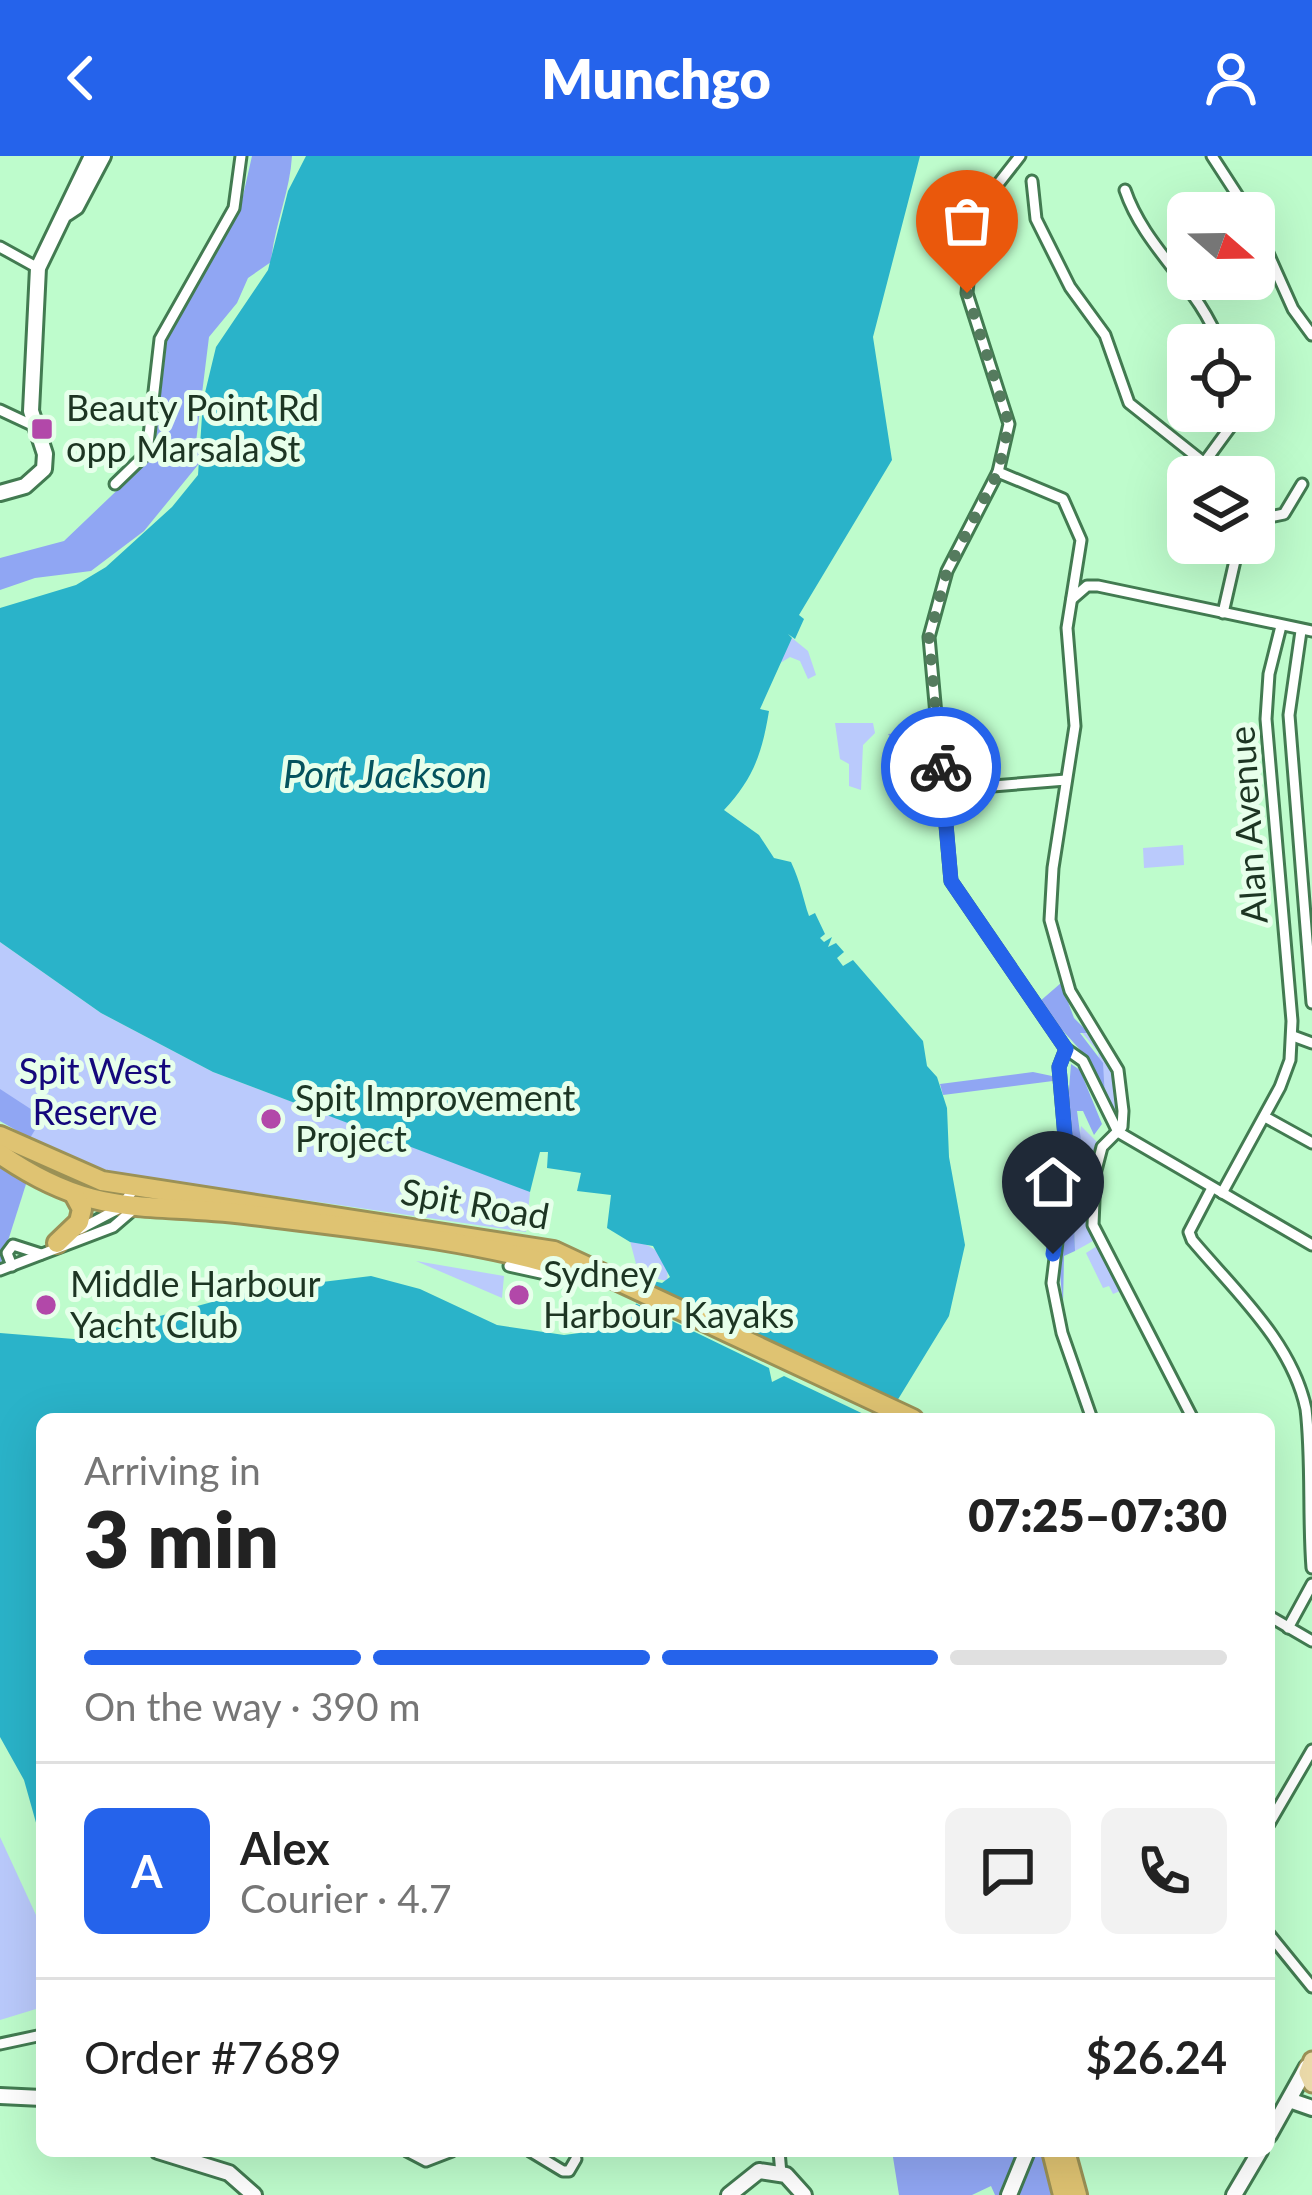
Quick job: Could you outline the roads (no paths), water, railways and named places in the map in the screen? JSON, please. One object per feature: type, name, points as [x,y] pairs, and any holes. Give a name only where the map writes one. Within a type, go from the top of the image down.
[{"type":"highway","name":"Spit Road","points":[[0,1136],[59,1167],[140,1187],[535,1246],[895,1413]]},
{"type":"highway","name":"Spit Road","points":[[0,1154],[75,1196],[127,1208],[239,1214],[485,1251],[551,1263],[625,1286]]},
{"type":"highway","points":[[48,1250],[79,1222],[82,1209],[75,1196]]},
{"type":"highway","points":[[1056,2157],[1063,2195]]},
{"type":"highway","points":[[1058,2157],[1077,2195]]},
{"type":"street","points":[[0,493],[25,486],[44,469],[45,454],[32,425],[38,268],[92,156]]},
{"type":"street","points":[[67,213],[76,207],[103,156]]},
{"type":"street","points":[[115,484],[147,452],[160,339],[234,208],[241,156]]},
{"type":"street","points":[[1020,156],[984,202],[973,230],[967,293],[1009,424],[998,472],[947,571],[929,638],[951,881],[1064,1051],[1083,1061],[1118,1132],[1312,1245]]},
{"type":"street","points":[[1212,156],[1235,192]]},
{"type":"street","points":[[1032,182],[1036,219],[1070,287],[1105,335],[1123,393],[1195,456]]},
{"type":"street","points":[[1125,190],[1134,218],[1213,324]]},
{"type":"street","points":[[0,247],[38,268]]},
{"type":"street","points":[[1275,269],[1293,309],[1312,335]]},
{"type":"street","points":[[0,410],[32,425]]},
{"type":"street","points":[[998,472],[1063,499],[1081,540],[1067,628],[1075,726],[1051,885],[1052,935],[1070,991],[1118,1070],[1123,1111],[1118,1132],[1102,1147],[1095,1174],[1093,1225],[1190,1413]]},
{"type":"street","points":[[1275,516],[1284,514],[1302,484]]},
{"type":"street","points":[[1223,613],[1234,564]]},
{"type":"street","points":[[1072,599],[1087,586],[1098,586],[1307,631]]},
{"type":"street","name":"Alan Avenue","points":[[1281,626],[1268,674],[1266,719],[1292,1022],[1290,1060],[1265,1117],[1189,1232],[1277,1342],[1301,1388],[1308,1416],[1312,1568]]},
{"type":"street","name":"Alan Avenue","points":[[1292,1022],[1310,1001],[1288,715],[1307,631]]},
{"type":"street","points":[[943,790],[1066,780]]},
{"type":"street","points":[[1292,1036],[1312,1043]]},
{"type":"street","points":[[1064,1051],[1067,1160],[1052,1283],[1062,1334],[1090,1413]]},
{"type":"street","points":[[1265,1117],[1312,1143]]},
{"type":"street","points":[[0,1270],[127,1208],[140,1187]]},
{"type":"street","points":[[12,1266],[7,1253],[14,1245],[48,1250]]},
{"type":"street","points":[[509,1266],[568,1279]]},
{"type":"street","points":[[1288,1628],[1312,1584]]},
{"type":"street","points":[[1275,1620],[1312,1641]]},
{"type":"street","points":[[1275,1814],[1312,1750]]},
{"type":"street","points":[[1275,1941],[1312,1987]]},
{"type":"street","points":[[0,2044],[36,2036]]},
{"type":"street","points":[[1275,2126],[1311,2070]]},
{"type":"street","points":[[0,2096],[36,2098]]},
{"type":"street","points":[[1290,2103],[1312,2108]]},
{"type":"street","points":[[177,2157],[229,2173],[254,2195]]},
{"type":"street","points":[[540,2157],[563,2171],[576,2159]]},
{"type":"street","points":[[780,2157],[781,2174]]},
{"type":"street","points":[[1009,2195],[1025,2157]]},
{"type":"street","points":[[1234,2195],[1256,2157]]},
{"type":"street","points":[[728,2195],[751,2174],[781,2174],[804,2195]]},
{"type":"water","name":"Port Jackson","points":[[306,156],[920,156],[873,337],[892,460],[799,615],[804,619],[795,639],[788,634],[792,638],[760,709],[769,711],[759,753],[742,788],[724,810],[759,835],[774,858],[791,862],[809,916],[815,913],[825,934],[820,938],[824,942],[832,937],[828,947],[836,943],[844,952],[837,958],[843,966],[853,960],[923,1041],[927,1066],[937,1077],[947,1108],[949,1157],[965,1245],[949,1316],[890,1413],[36,1413],[36,1823],[24,1780],[0,1737],[0,1333],[74,1339],[257,1290],[371,1276],[420,1289],[497,1325],[564,1335],[602,1330],[636,1304],[644,1279],[662,1283],[670,1277],[653,1246],[630,1242],[607,1228],[611,1195],[577,1191],[581,1173],[547,1168],[548,1152],[540,1152],[530,1192],[213,1072],[101,1013],[0,942],[0,608],[76,585],[106,567],[172,507],[198,475],[203,401],[216,347],[268,270],[288,191]]},
{"type":"place","name":"Beauty Point Rd opp Marsala St","points":[[42,429]]},
{"type":"place","name":"Spit Improvement Project","points":[[271,1119]]},
{"type":"place","name":"Sydney Harbour Kayaks","points":[[519,1295]]},
{"type":"place","name":"Middle Harbour Yacht Club","points":[[46,1305]]},
{"type":"park label","name":"Spit West Reserve","points":[[95,1092]]}]
